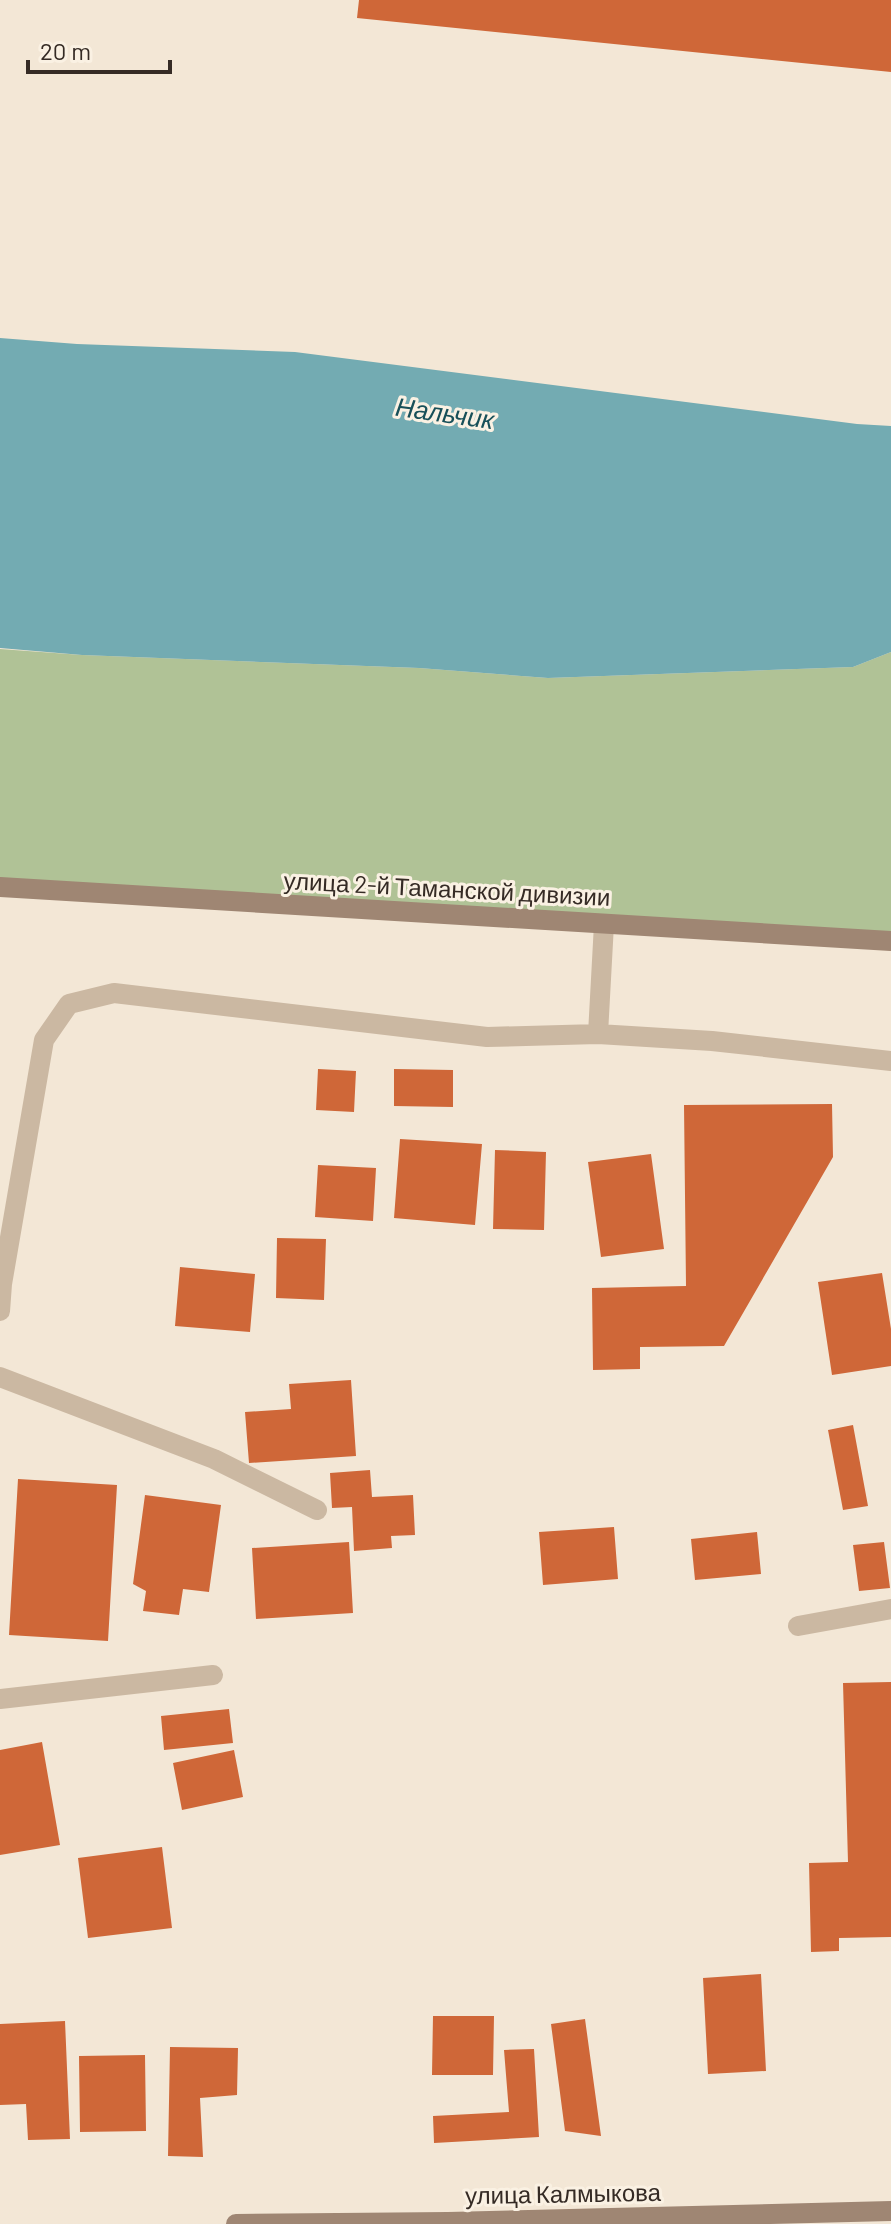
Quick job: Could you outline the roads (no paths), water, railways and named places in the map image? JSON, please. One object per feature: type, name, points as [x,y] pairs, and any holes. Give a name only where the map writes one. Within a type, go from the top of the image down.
[{"type":"main road","name":"улица 2-й Таманской дивизии","points":[[0,887],[891,941]]},
{"type":"main road","name":"улица Калмыкова","points":[[236,2224],[448,2223],[891,2211]]},
{"type":"lane","points":[[598,1034],[604,924]]},
{"type":"lane","points":[[0,1311],[44,1040],[69,1004],[114,993],[487,1037],[598,1034],[712,1041],[891,1061]]},
{"type":"lane","points":[[0,1377],[214,1459],[317,1510]]},
{"type":"lane","points":[[798,1626],[891,1609]]},
{"type":"lane","points":[[0,1699],[213,1675]]},
{"type":"water","name":"Нальчик","points":[[0,338],[295,352],[891,426],[891,652],[853,667],[548,678],[419,668],[82,655],[0,648]]}]
